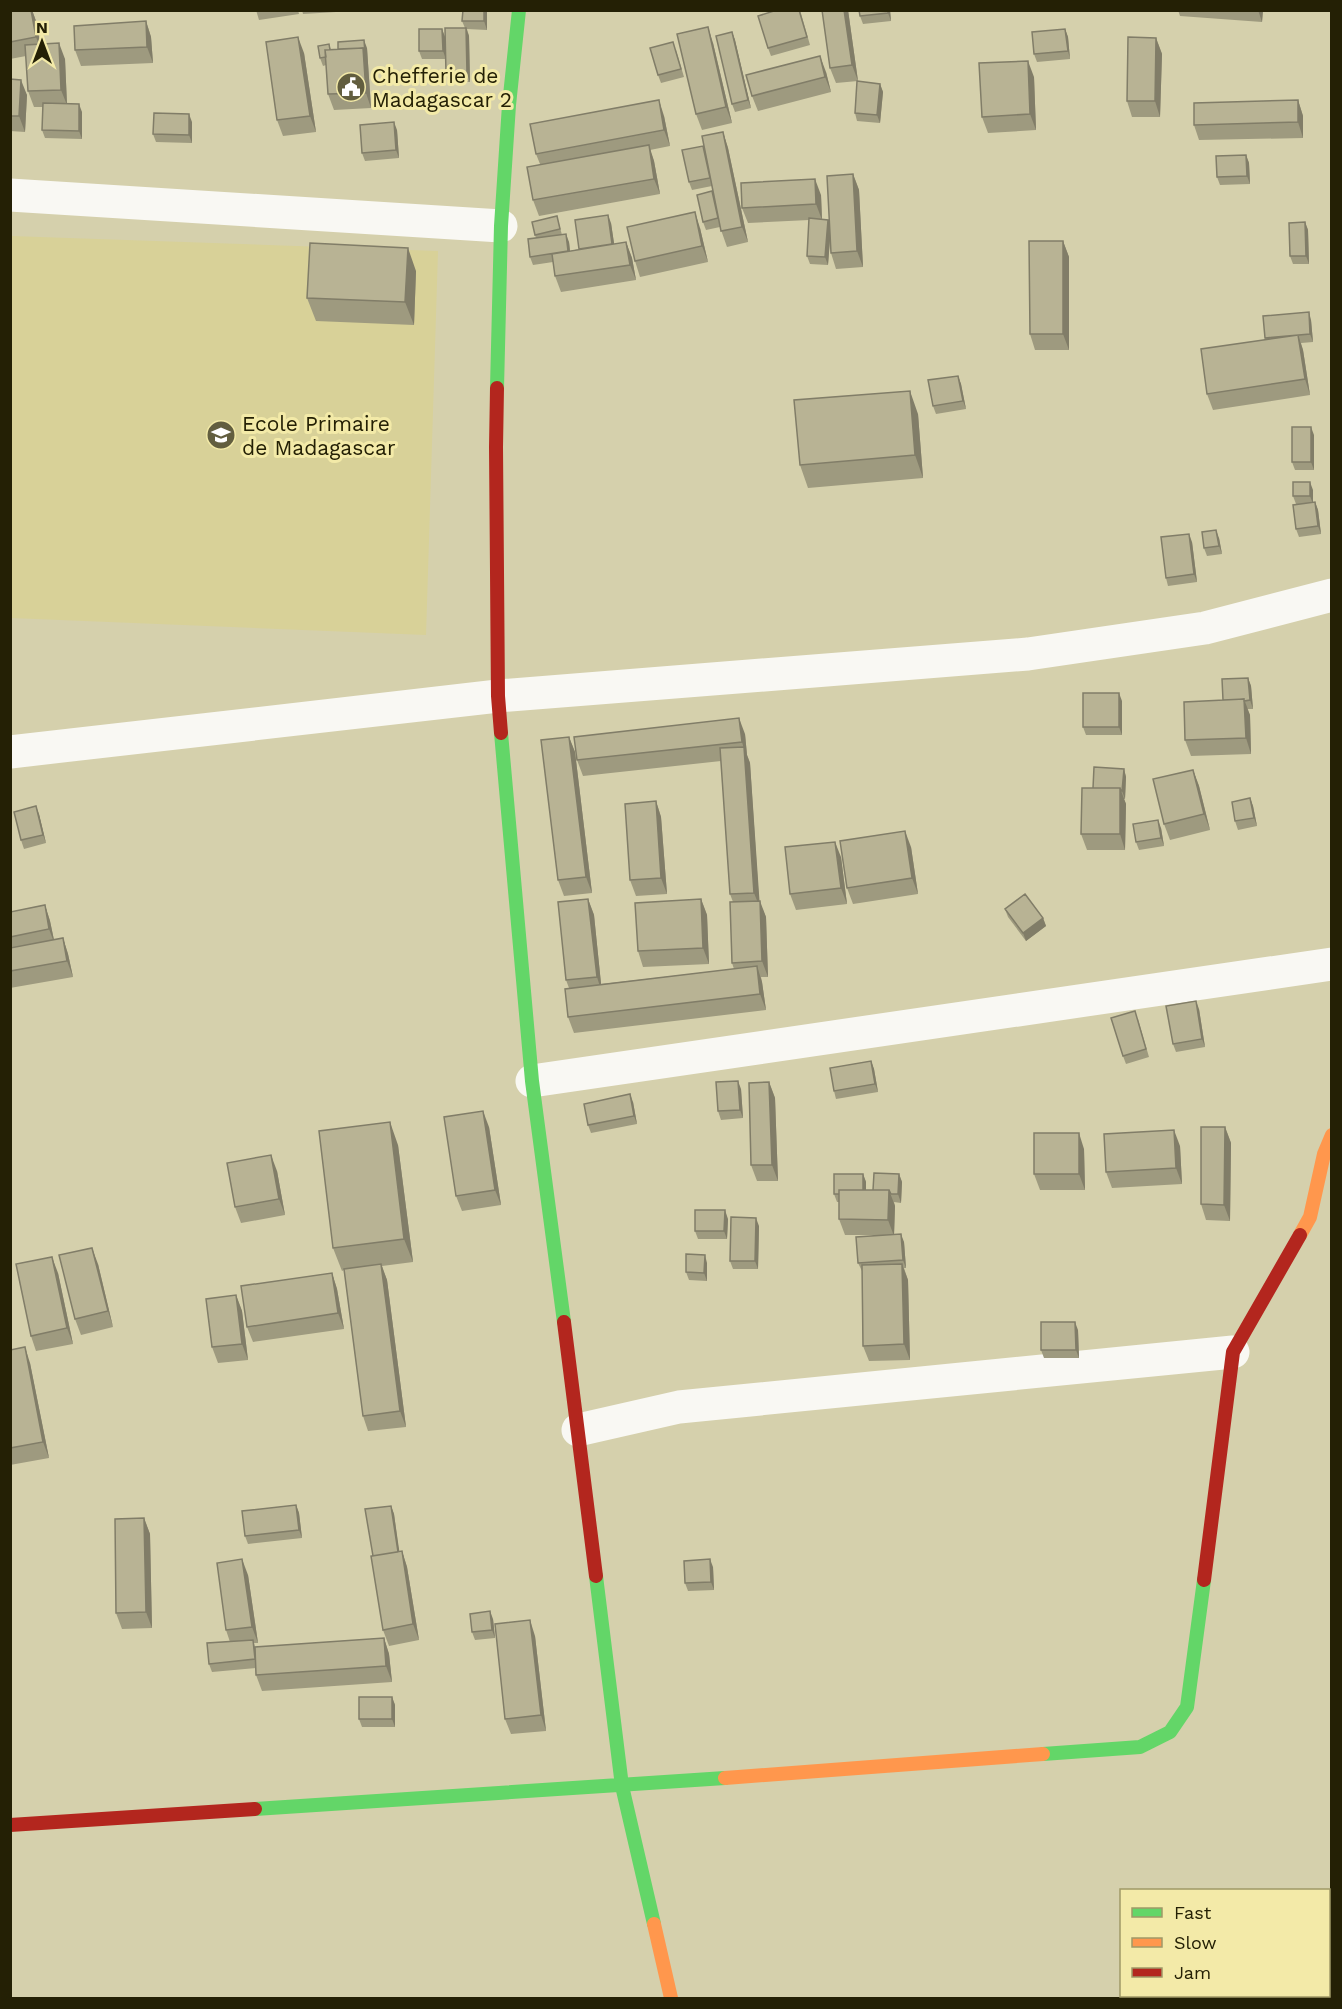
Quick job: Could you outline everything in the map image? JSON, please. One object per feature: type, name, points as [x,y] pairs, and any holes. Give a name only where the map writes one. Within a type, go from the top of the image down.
[{"type":"street","points":[[519,10],[509,105],[501,226],[496,447],[498,696],[532,1081],[579,1430],[622,1786],[671,1998]]},
{"type":"street","points":[[10,195],[501,226]]},
{"type":"street","points":[[10,752],[498,696],[1028,654],[1205,628],[1332,595]]},
{"type":"street","points":[[532,1081],[1332,964]]},
{"type":"street","points":[[10,1825],[622,1786],[1140,1747],[1170,1732],[1187,1707],[1233,1352],[1310,1217],[1324,1154],[1332,1135]]},
{"type":"street","points":[[579,1430],[680,1407],[1233,1352]]},
{"type":"shaded area","name":"Ecole Primaire de Madagascar","points":[[11,236],[438,251],[426,635],[11,618]]},
{"type":"building","points":[[10,10],[31,10],[36,37],[10,42]]},
{"type":"building","points":[[463,10],[484,10],[484,21],[462,21]]},
{"type":"building","points":[[777,10],[799,10],[807,37],[768,48],[758,16]]},
{"type":"building","points":[[822,10],[844,10],[852,65],[830,68]]},
{"type":"building","points":[[859,10],[888,10],[888,13],[860,16]]},
{"type":"building","points":[[146,21],[147,47],[75,50],[74,26]]},
{"type":"building","points":[[708,27],[726,107],[696,114],[677,34]]},
{"type":"building","points":[[445,28],[466,28],[467,74],[446,74]]},
{"type":"building","points":[[419,29],[442,29],[443,51],[419,51]]},
{"type":"building","points":[[1065,29],[1068,51],[1034,54],[1032,32]]},
{"type":"building","points":[[732,32],[748,100],[732,104],[716,36]]},
{"type":"building","points":[[298,37],[310,116],[277,120],[266,42]]},
{"type":"building","points":[[1128,37],[1156,38],[1155,101],[1127,101]]},
{"type":"building","points":[[364,40],[365,54],[363,48],[338,49],[338,42]]},
{"type":"building","points":[[673,42],[681,69],[658,75],[650,48]]},
{"type":"building","points":[[59,43],[61,90],[28,91],[25,45]]},
{"type":"building","points":[[329,44],[330,50],[325,50],[326,57],[320,58],[318,46]]},
{"type":"building","points":[[363,48],[366,93],[328,94],[325,50]]},
{"type":"building","points":[[820,56],[825,77],[752,96],[746,75]]},
{"type":"building","points":[[1028,61],[1030,114],[982,117],[979,63]]},
{"type":"building","points":[[10,79],[21,80],[19,116],[10,116]]},
{"type":"building","points":[[857,81],[880,84],[877,115],[855,113]]},
{"type":"building","points":[[659,100],[664,130],[536,154],[530,124]]},
{"type":"building","points":[[1298,100],[1298,122],[1194,125],[1194,103]]},
{"type":"building","points":[[43,103],[79,104],[79,131],[42,130]]},
{"type":"building","points":[[154,113],[189,114],[189,135],[153,134]]},
{"type":"building","points":[[394,122],[396,150],[362,153],[360,125]]},
{"type":"building","points":[[723,132],[742,227],[721,231],[702,136]]},
{"type":"building","points":[[649,145],[654,179],[533,200],[527,167]]},
{"type":"building","points":[[703,146],[710,178],[689,182],[682,150]]},
{"type":"building","points":[[1246,155],[1247,176],[1217,177],[1216,156]]},
{"type":"building","points":[[853,174],[857,251],[831,253],[827,176]]},
{"type":"building","points":[[815,179],[816,204],[742,208],[741,183]]},
{"type":"building","points":[[712,191],[718,218],[703,222],[697,195]]},
{"type":"building","points":[[695,212],[702,246],[635,261],[627,227]]},
{"type":"building","points":[[608,215],[612,244],[579,249],[575,220]]},
{"type":"building","points":[[557,216],[560,229],[535,235],[532,222]]},
{"type":"building","points":[[809,218],[828,220],[825,257],[807,256]]},
{"type":"building","points":[[1305,222],[1306,256],[1290,256],[1289,223]]},
{"type":"building","points":[[566,234],[568,251],[530,257],[528,239]]},
{"type":"building","points":[[1029,241],[1063,241],[1063,334],[1030,334]]},
{"type":"building","points":[[626,242],[630,265],[555,276],[552,254]]},
{"type":"building","points":[[310,243],[408,248],[405,302],[307,298]]},
{"type":"building","points":[[1309,312],[1310,334],[1265,338],[1263,316]]},
{"type":"building","points":[[1298,335],[1305,379],[1207,394],[1201,349]]},
{"type":"building","points":[[958,376],[963,401],[933,406],[928,380]]},
{"type":"building","points":[[910,391],[915,455],[800,465],[794,400]]},
{"type":"building","points":[[1292,427],[1311,427],[1311,462],[1292,462]]},
{"type":"building","points":[[1293,482],[1310,482],[1310,496],[1293,496]]},
{"type":"building","points":[[1315,502],[1318,526],[1296,529],[1293,505]]},
{"type":"building","points":[[1216,530],[1219,546],[1204,548],[1202,532]]},
{"type":"building","points":[[1189,534],[1194,574],[1166,578],[1161,537]]},
{"type":"building","points":[[1248,678],[1250,700],[1223,700],[1222,679]]},
{"type":"building","points":[[1083,693],[1119,693],[1119,727],[1083,727]]},
{"type":"building","points":[[1244,699],[1246,738],[1185,740],[1184,702]]},
{"type":"building","points":[[739,718],[742,742],[577,760],[574,737]]},
{"type":"building","points":[[569,737],[586,877],[558,880],[541,740]]},
{"type":"building","points":[[744,747],[754,893],[730,894],[720,748]]},
{"type":"building","points":[[1094,767],[1124,769],[1122,791],[1120,788],[1093,788]]},
{"type":"building","points":[[1193,770],[1204,814],[1164,824],[1153,779]]},
{"type":"building","points":[[1082,788],[1120,788],[1120,834],[1081,834]]},
{"type":"building","points":[[1250,798],[1254,818],[1235,821],[1232,802]]},
{"type":"building","points":[[656,801],[661,878],[630,880],[625,804]]},
{"type":"building","points":[[36,806],[43,835],[21,840],[14,812]]},
{"type":"building","points":[[1158,820],[1161,838],[1136,842],[1133,824]]},
{"type":"building","points":[[905,831],[912,878],[847,888],[840,841]]},
{"type":"building","points":[[835,842],[841,888],[790,894],[785,847]]},
{"type":"building","points":[[1025,894],[1043,918],[1023,933],[1005,909]]},
{"type":"building","points":[[588,899],[597,977],[566,980],[558,902]]},
{"type":"building","points":[[701,899],[703,948],[638,951],[635,903]]},
{"type":"building","points":[[760,901],[762,961],[732,963],[730,902]]},
{"type":"building","points":[[45,905],[49,929],[10,937],[10,912]]},
{"type":"building","points":[[63,938],[67,961],[10,971],[10,948]]},
{"type":"building","points":[[757,966],[760,994],[568,1017],[565,989]]},
{"type":"building","points":[[1196,1001],[1202,1039],[1173,1044],[1166,1006]]},
{"type":"building","points":[[1135,1011],[1146,1049],[1123,1056],[1111,1018]]},
{"type":"building","points":[[871,1061],[875,1084],[834,1091],[830,1068]]},
{"type":"building","points":[[738,1081],[740,1110],[718,1111],[716,1082]]},
{"type":"building","points":[[769,1082],[772,1165],[751,1165],[749,1083]]},
{"type":"building","points":[[630,1094],[634,1116],[588,1125],[584,1104]]},
{"type":"building","points":[[483,1111],[495,1190],[456,1196],[444,1117]]},
{"type":"building","points":[[390,1122],[404,1239],[333,1248],[319,1131]]},
{"type":"building","points":[[1201,1127],[1225,1127],[1224,1205],[1201,1204]]},
{"type":"building","points":[[1174,1130],[1176,1168],[1106,1172],[1104,1134]]},
{"type":"building","points":[[1034,1133],[1079,1133],[1079,1174],[1034,1174]]},
{"type":"building","points":[[271,1155],[279,1199],[235,1207],[227,1163]]},
{"type":"building","points":[[874,1173],[899,1174],[898,1194],[891,1194],[889,1190],[873,1190]]},
{"type":"building","points":[[834,1174],[863,1174],[863,1190],[839,1190],[839,1194],[834,1194]]},
{"type":"building","points":[[839,1190],[889,1190],[888,1220],[839,1219]]},
{"type":"building","points":[[695,1210],[725,1210],[724,1231],[695,1231]]},
{"type":"building","points":[[731,1217],[756,1218],[755,1261],[730,1261]]},
{"type":"building","points":[[901,1234],[903,1260],[858,1263],[856,1237]]},
{"type":"building","points":[[92,1248],[108,1311],[75,1319],[59,1255]]},
{"type":"building","points":[[686,1254],[705,1255],[704,1273],[686,1272]]},
{"type":"building","points":[[52,1257],[67,1328],[31,1336],[16,1264]]},
{"type":"building","points":[[381,1264],[400,1411],[363,1416],[344,1269]]},
{"type":"building","points":[[902,1264],[904,1344],[863,1346],[862,1265]]},
{"type":"building","points":[[332,1273],[338,1313],[247,1327],[241,1286]]},
{"type":"building","points":[[236,1295],[242,1344],[212,1347],[206,1299]]},
{"type":"building","points":[[1041,1322],[1075,1322],[1076,1350],[1041,1350]]},
{"type":"building","points":[[25,1347],[43,1442],[10,1448],[10,1350]]},
{"type":"building","points":[[296,1505],[299,1530],[245,1536],[242,1511]]},
{"type":"building","points":[[391,1506],[398,1552],[373,1556],[365,1509]]},
{"type":"building","points":[[144,1518],[146,1612],[116,1613],[115,1519]]},
{"type":"building","points":[[402,1551],[413,1624],[383,1630],[371,1556]]},
{"type":"building","points":[[242,1559],[252,1627],[226,1630],[217,1563]]},
{"type":"building","points":[[710,1559],[711,1582],[685,1583],[684,1561]]},
{"type":"building","points":[[490,1611],[492,1630],[472,1632],[470,1614]]},
{"type":"building","points":[[530,1620],[541,1715],[505,1719],[495,1624]]},
{"type":"building","points":[[384,1638],[386,1666],[256,1675],[255,1647]]},
{"type":"building","points":[[253,1640],[255,1659],[209,1664],[207,1643]]},
{"type":"building","points":[[359,1697],[392,1697],[392,1719],[359,1719]]},
{"type":"traffic: fast","points":[[497,388],[501,226],[509,105],[519,10]]},
{"type":"traffic: fast","points":[[501,733],[532,1081],[564,1322]]},
{"type":"traffic: fast","points":[[596,1576],[622,1786],[654,1924]]},
{"type":"traffic: fast","points":[[1043,1754],[1140,1747],[1170,1732],[1187,1707],[1204,1580]]},
{"type":"traffic: fast","points":[[255,1809],[725,1778]]},
{"type":"traffic: slow","points":[[1300,1235],[1310,1217],[1324,1154],[1332,1135]]},
{"type":"traffic: slow","points":[[725,1778],[1043,1754]]},
{"type":"traffic: slow","points":[[654,1924],[671,1998]]},
{"type":"traffic: jam","points":[[497,388],[498,696],[501,733]]},
{"type":"traffic: jam","points":[[1204,1580],[1233,1352],[1300,1235]]},
{"type":"traffic: jam","points":[[564,1322],[596,1576]]},
{"type":"traffic: jam","points":[[10,1825],[255,1809]]},
{"type":"place","name":"Chefferie de Madagascar 2","points":[[351,87]]},
{"type":"place","name":"Ecole Primaire de Madagascar","points":[[221,435]]}]
